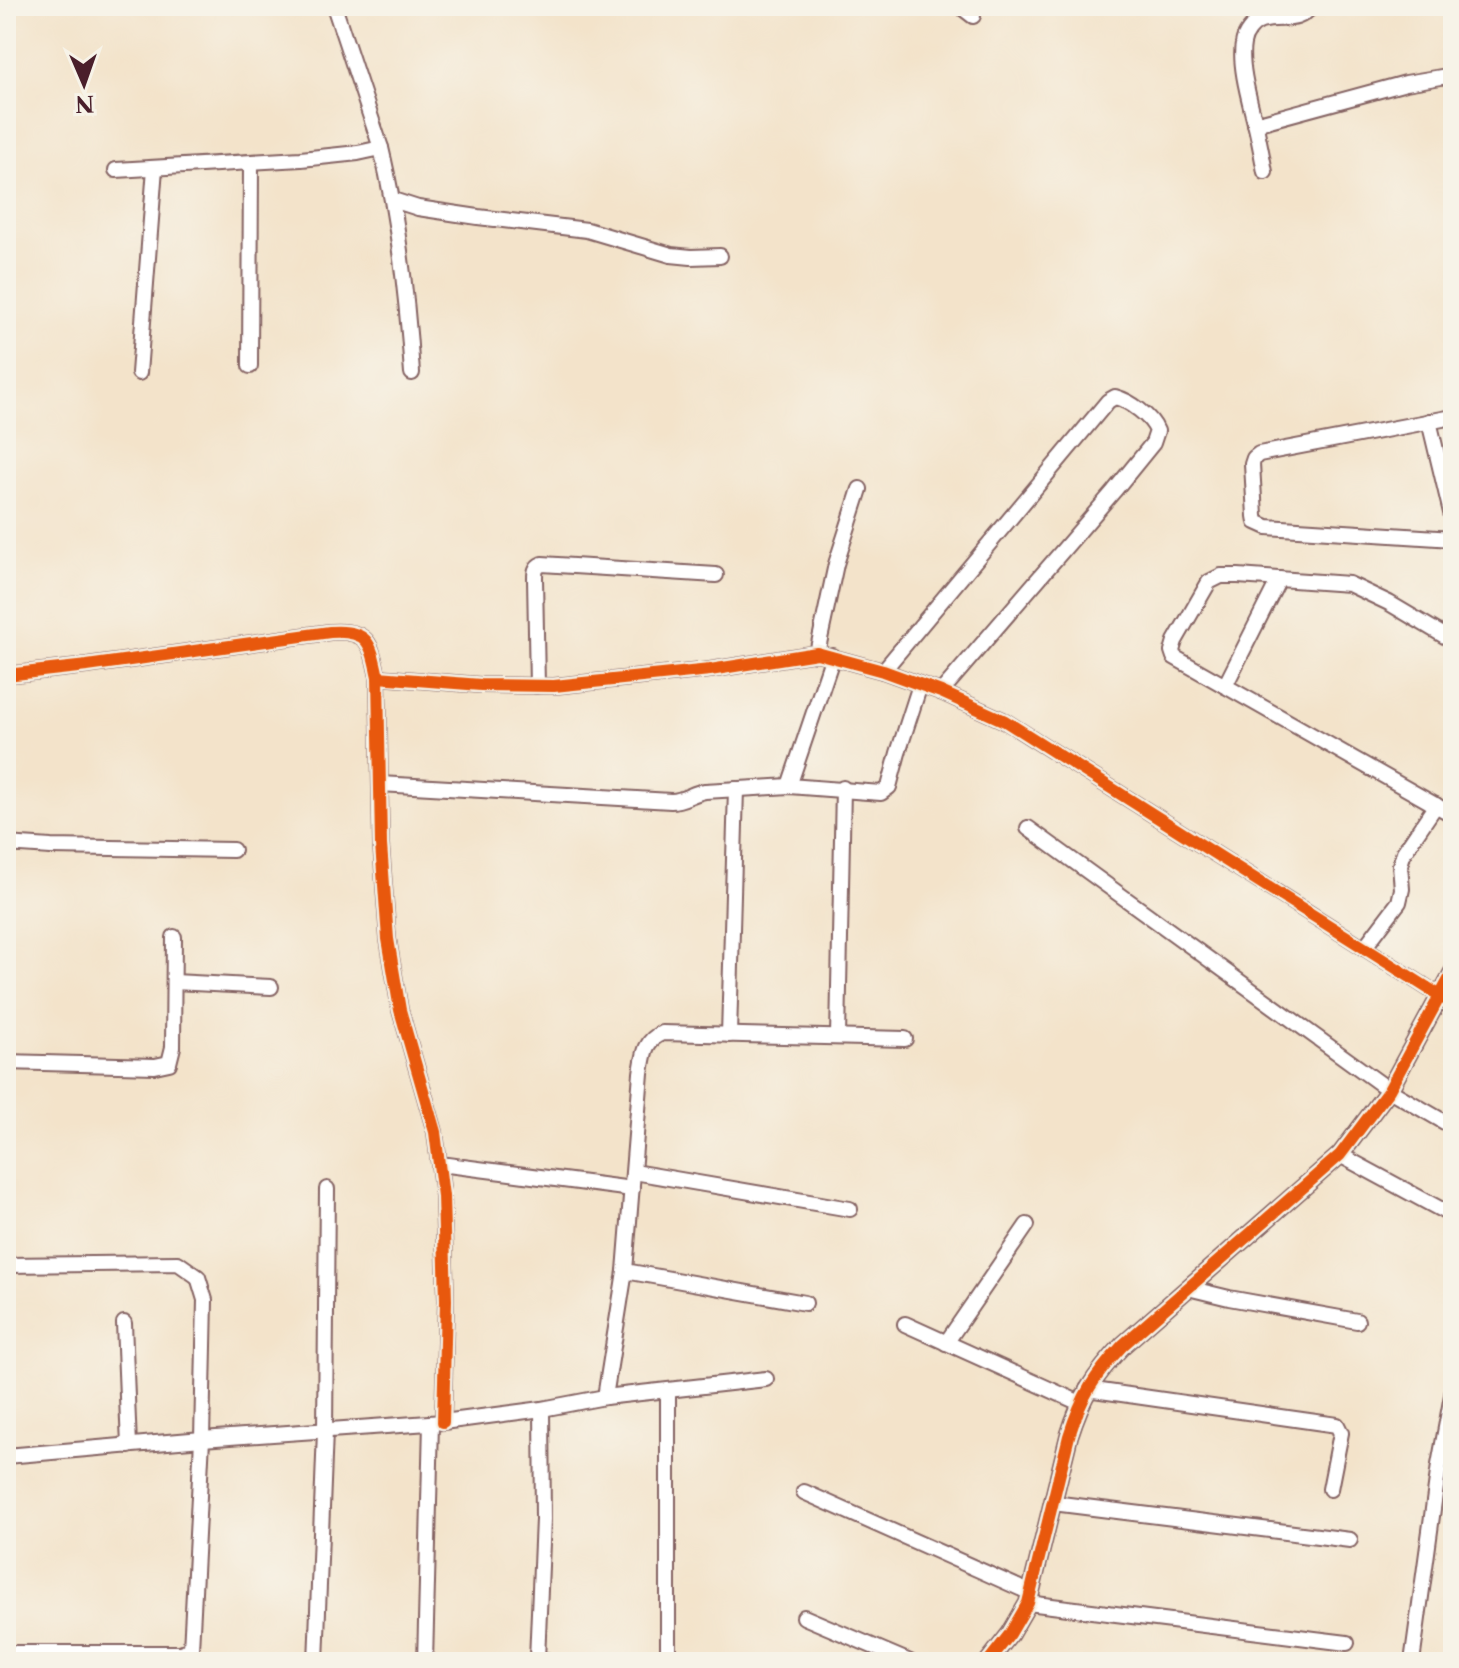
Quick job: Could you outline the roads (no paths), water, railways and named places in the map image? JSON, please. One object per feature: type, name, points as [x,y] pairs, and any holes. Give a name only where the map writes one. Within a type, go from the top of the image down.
[{"type":"street","points":[[334,6],[381,148],[393,200],[403,265],[412,373]]},
{"type":"street","points":[[960,6],[973,16]]},
{"type":"street","points":[[1265,172],[1246,84],[1242,45],[1254,25],[1263,20],[1296,18],[1305,15],[1312,6]]},
{"type":"street","points":[[1255,124],[1406,83],[1453,75]]},
{"type":"street","points":[[116,170],[251,163],[381,148]]},
{"type":"street","points":[[250,366],[251,163]]},
{"type":"street","points":[[139,373],[155,168]]},
{"type":"street","points":[[393,200],[418,208],[463,215],[587,230],[671,255],[720,256]]},
{"type":"street","points":[[883,671],[1108,401],[1115,397],[1123,399],[1153,422],[1157,431],[1153,443],[941,692]]},
{"type":"street","points":[[1453,417],[1259,454],[1252,464],[1256,522],[1267,527],[1453,539]]},
{"type":"street","points":[[1429,421],[1453,521]]},
{"type":"street","points":[[817,653],[836,564],[860,489]]},
{"type":"street","points":[[537,686],[535,578],[538,566],[716,575]]},
{"type":"street","points":[[1453,641],[1389,603],[1349,584],[1221,576],[1209,582],[1172,651],[1174,657],[1453,815]]},
{"type":"street","points":[[1225,686],[1279,579]]},
{"type":"street","points":[[6,675],[345,631],[360,634],[374,657],[378,677],[381,845],[388,939],[400,1010],[435,1132],[443,1196],[446,1300],[425,1662]]},
{"type":"street","points":[[378,677],[537,686],[710,670],[817,653],[883,671],[941,692],[1005,721],[1050,747],[1447,1000]]},
{"type":"street","points":[[789,786],[833,656]]},
{"type":"street","points":[[380,784],[671,801],[680,801],[697,793],[789,786],[881,793],[887,790],[920,685]]},
{"type":"street","points":[[838,1037],[843,788]]},
{"type":"street","points":[[729,1035],[736,789]]},
{"type":"street","points":[[1364,948],[1399,902],[1402,889],[1400,865],[1404,852],[1436,805]]},
{"type":"street","points":[[1028,828],[1389,1090],[1453,1127]]},
{"type":"street","points":[[6,844],[233,850]]},
{"type":"street","points":[[6,1062],[155,1066],[169,1063],[173,1047],[174,937]]},
{"type":"street","points":[[988,1662],[1010,1634],[1029,1598],[1069,1436],[1084,1396],[1102,1368],[1123,1345],[1340,1155],[1389,1090],[1447,1000],[1453,972]]},
{"type":"street","points":[[174,982],[271,987]]},
{"type":"street","points":[[605,1397],[625,1271],[641,1073],[646,1047],[652,1038],[662,1033],[905,1039]]},
{"type":"street","points":[[1340,1155],[1453,1216]]},
{"type":"street","points":[[440,1164],[632,1189]]},
{"type":"street","points":[[634,1172],[850,1209]]},
{"type":"street","points":[[316,1662],[325,1431],[327,1189]]},
{"type":"street","points":[[946,1343],[1027,1225]]},
{"type":"street","points":[[6,1265],[178,1263],[198,1277],[205,1300],[202,1439],[191,1649],[180,1653],[6,1653]]},
{"type":"street","points":[[625,1271],[805,1303]]},
{"type":"street","points":[[1188,1288],[1357,1321]]},
{"type":"street","points":[[124,1323],[129,1446]]},
{"type":"street","points":[[905,1324],[1084,1396],[1337,1425],[1341,1433],[1330,1489]]},
{"type":"street","points":[[6,1456],[437,1422],[542,1409],[605,1397],[766,1379]]},
{"type":"street","points":[[1412,1662],[1439,1465],[1453,1390]]},
{"type":"street","points":[[668,1391],[668,1662]]},
{"type":"street","points":[[542,1409],[543,1519],[537,1659],[555,1662]]},
{"type":"street","points":[[804,1492],[1029,1598],[1347,1643]]},
{"type":"street","points":[[1053,1503],[1350,1540]]},
{"type":"street","points":[[804,1617],[910,1662]]}]
